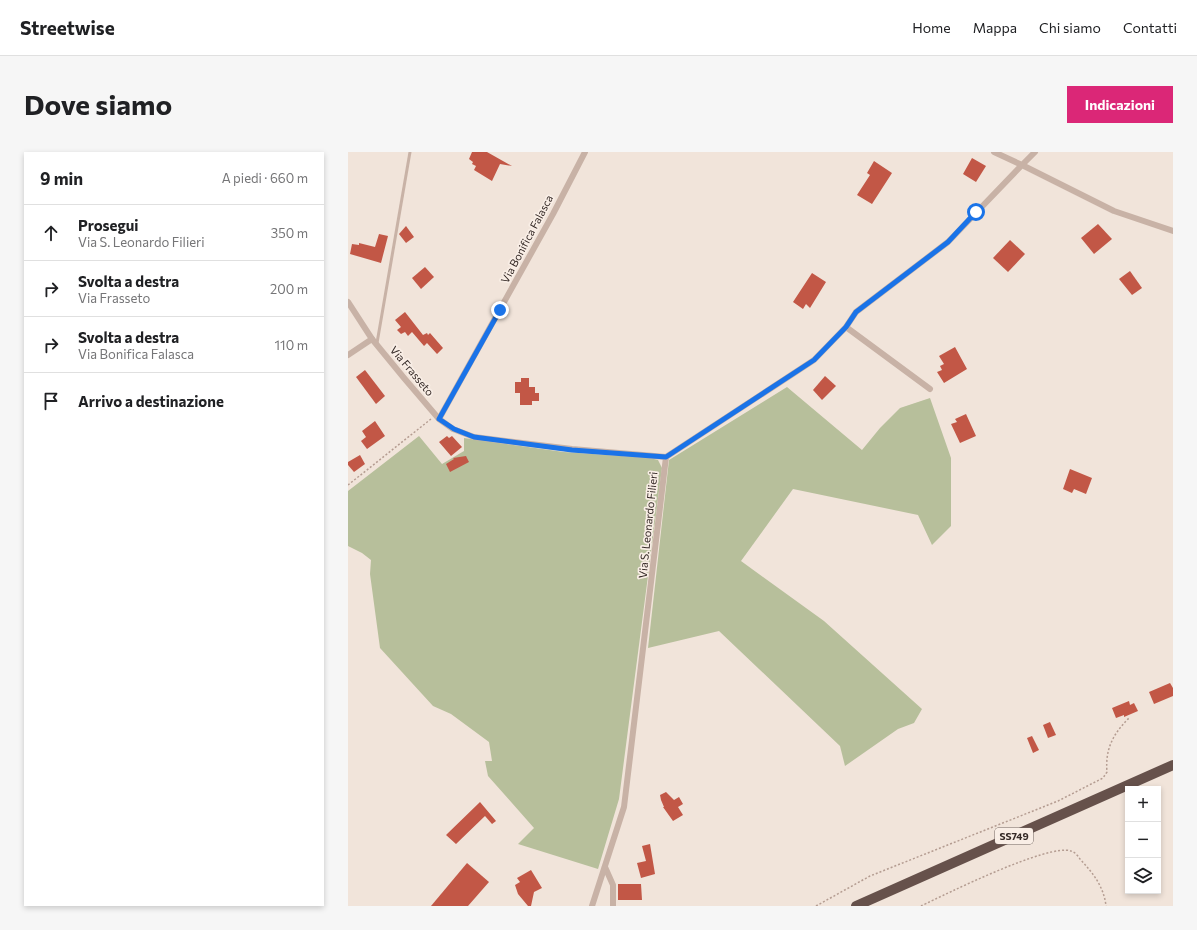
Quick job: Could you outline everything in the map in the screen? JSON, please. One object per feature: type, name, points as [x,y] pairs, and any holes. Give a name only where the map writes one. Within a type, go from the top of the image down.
[{"type":"highway","name":"SS749","points":[[856,906],[1173,765]]},
{"type":"street","name":"Via Bonifica Falasca","points":[[437,417],[553,214],[585,152]]},
{"type":"street","points":[[994,152],[1114,211],[1173,231]]},
{"type":"street","points":[[666,457],[814,360],[846,327],[856,312],[948,242],[1035,152]]},
{"type":"street","name":"Via Frasseto","points":[[348,302],[376,344],[437,417],[454,429],[474,437],[572,450],[666,457]]},
{"type":"street","points":[[846,327],[930,389]]},
{"type":"street","points":[[348,355],[372,339]]},
{"type":"street","name":"Via S. Leonardo Filieri","points":[[592,906],[624,807],[666,457]]},
{"type":"street","points":[[605,867],[613,885],[613,906]]},
{"type":"lane","points":[[376,344],[410,152]]},
{"type":"path","points":[[348,485],[437,417]]},
{"type":"path","points":[[816,906],[870,876],[1058,801],[1103,778],[1107,772],[1106,757],[1113,737],[1129,718]]},
{"type":"path","points":[[920,906],[1007,866],[1053,851],[1064,850],[1072,851],[1094,874],[1103,893],[1106,906]]},
{"type":"green space","points":[[787,387],[862,450],[880,428],[900,408],[930,398],[951,458],[951,526],[932,545],[918,515],[793,489],[741,561],[824,621],[922,709],[914,723],[898,729],[845,766],[840,746],[719,631],[648,648],[669,460]]},
{"type":"green space","points":[[419,436],[442,464],[464,451],[464,438],[564,452],[650,458],[658,460],[662,468],[619,799],[598,869],[518,844],[534,828],[488,776],[485,761],[492,761],[489,742],[451,714],[433,706],[380,648],[370,574],[371,560],[362,553],[348,546],[348,491]]},
{"type":"building","points":[[472,152],[487,152],[512,166],[500,164],[492,181],[474,170],[476,166],[472,164],[473,162],[469,159]]},
{"type":"building","points":[[972,158],[986,166],[976,182],[963,174]]},
{"type":"building","points":[[874,161],[892,173],[872,204],[857,195],[870,175],[867,173]]},
{"type":"building","points":[[1098,224],[1112,239],[1094,254],[1081,238]]},
{"type":"building","points":[[406,226],[414,237],[406,243],[399,234]]},
{"type":"building","points":[[379,234],[388,236],[381,263],[350,254],[352,244],[359,245],[359,243],[375,247]]},
{"type":"building","points":[[1010,240],[1025,254],[1008,272],[993,258]]},
{"type":"building","points":[[425,267],[434,277],[421,289],[412,278]]},
{"type":"building","points":[[1130,271],[1142,288],[1132,295],[1119,279]]},
{"type":"building","points":[[812,273],[826,282],[810,308],[806,304],[803,309],[793,302]]},
{"type":"building","points":[[405,312],[423,335],[427,333],[428,335],[430,333],[443,348],[437,354],[427,343],[424,346],[412,332],[408,336],[405,332],[401,334],[397,330],[401,327],[395,320]]},
{"type":"building","points":[[955,347],[967,369],[944,383],[937,372],[942,370],[940,366],[944,364],[939,356]]},
{"type":"building","points":[[365,370],[385,396],[376,404],[356,377]]},
{"type":"building","points":[[825,376],[836,386],[822,400],[813,390]]},
{"type":"building","points":[[521,378],[529,378],[529,387],[535,387],[535,393],[539,393],[539,401],[532,401],[532,405],[520,405],[520,393],[515,393],[515,382],[521,382]]},
{"type":"building","points":[[966,414],[976,436],[960,443],[951,424],[957,422],[955,419]]},
{"type":"building","points":[[375,421],[385,436],[367,449],[361,441],[366,437],[362,431]]},
{"type":"building","points":[[447,436],[449,438],[452,436],[462,447],[451,456],[439,442]]},
{"type":"building","points":[[360,455],[365,464],[354,472],[348,465],[348,462]]},
{"type":"building","points":[[466,456],[469,462],[450,472],[446,464],[454,459],[453,458]]},
{"type":"building","points":[[1070,469],[1092,478],[1086,494],[1074,489],[1072,493],[1063,489]]},
{"type":"building","points":[[1170,683],[1173,688],[1173,696],[1154,704],[1149,692]]},
{"type":"building","points":[[1129,701],[1130,705],[1134,703],[1138,711],[1124,717],[1124,715],[1116,718],[1112,708]]},
{"type":"building","points":[[1050,722],[1056,735],[1048,738],[1043,725]]},
{"type":"building","points":[[1032,736],[1039,750],[1033,753],[1027,738]]},
{"type":"building","points":[[666,792],[674,800],[679,797],[683,804],[678,807],[683,815],[673,821],[663,807],[661,800],[660,795]]},
{"type":"building","points":[[480,802],[496,821],[492,824],[485,816],[456,844],[446,835]]},
{"type":"building","points":[[650,844],[655,874],[641,878],[637,863],[646,861],[642,846]]},
{"type":"building","points":[[467,863],[489,882],[468,906],[431,906]]},
{"type":"building","points":[[531,870],[542,888],[534,892],[531,906],[528,906],[518,894],[515,885],[520,882],[517,878]]},
{"type":"building","points":[[618,884],[641,884],[642,900],[618,900]]},
{"type":"route","points":[[500,310],[439,419],[454,429],[474,437],[572,450],[666,457],[814,360],[846,327],[856,312],[948,242],[976,212]]}]
